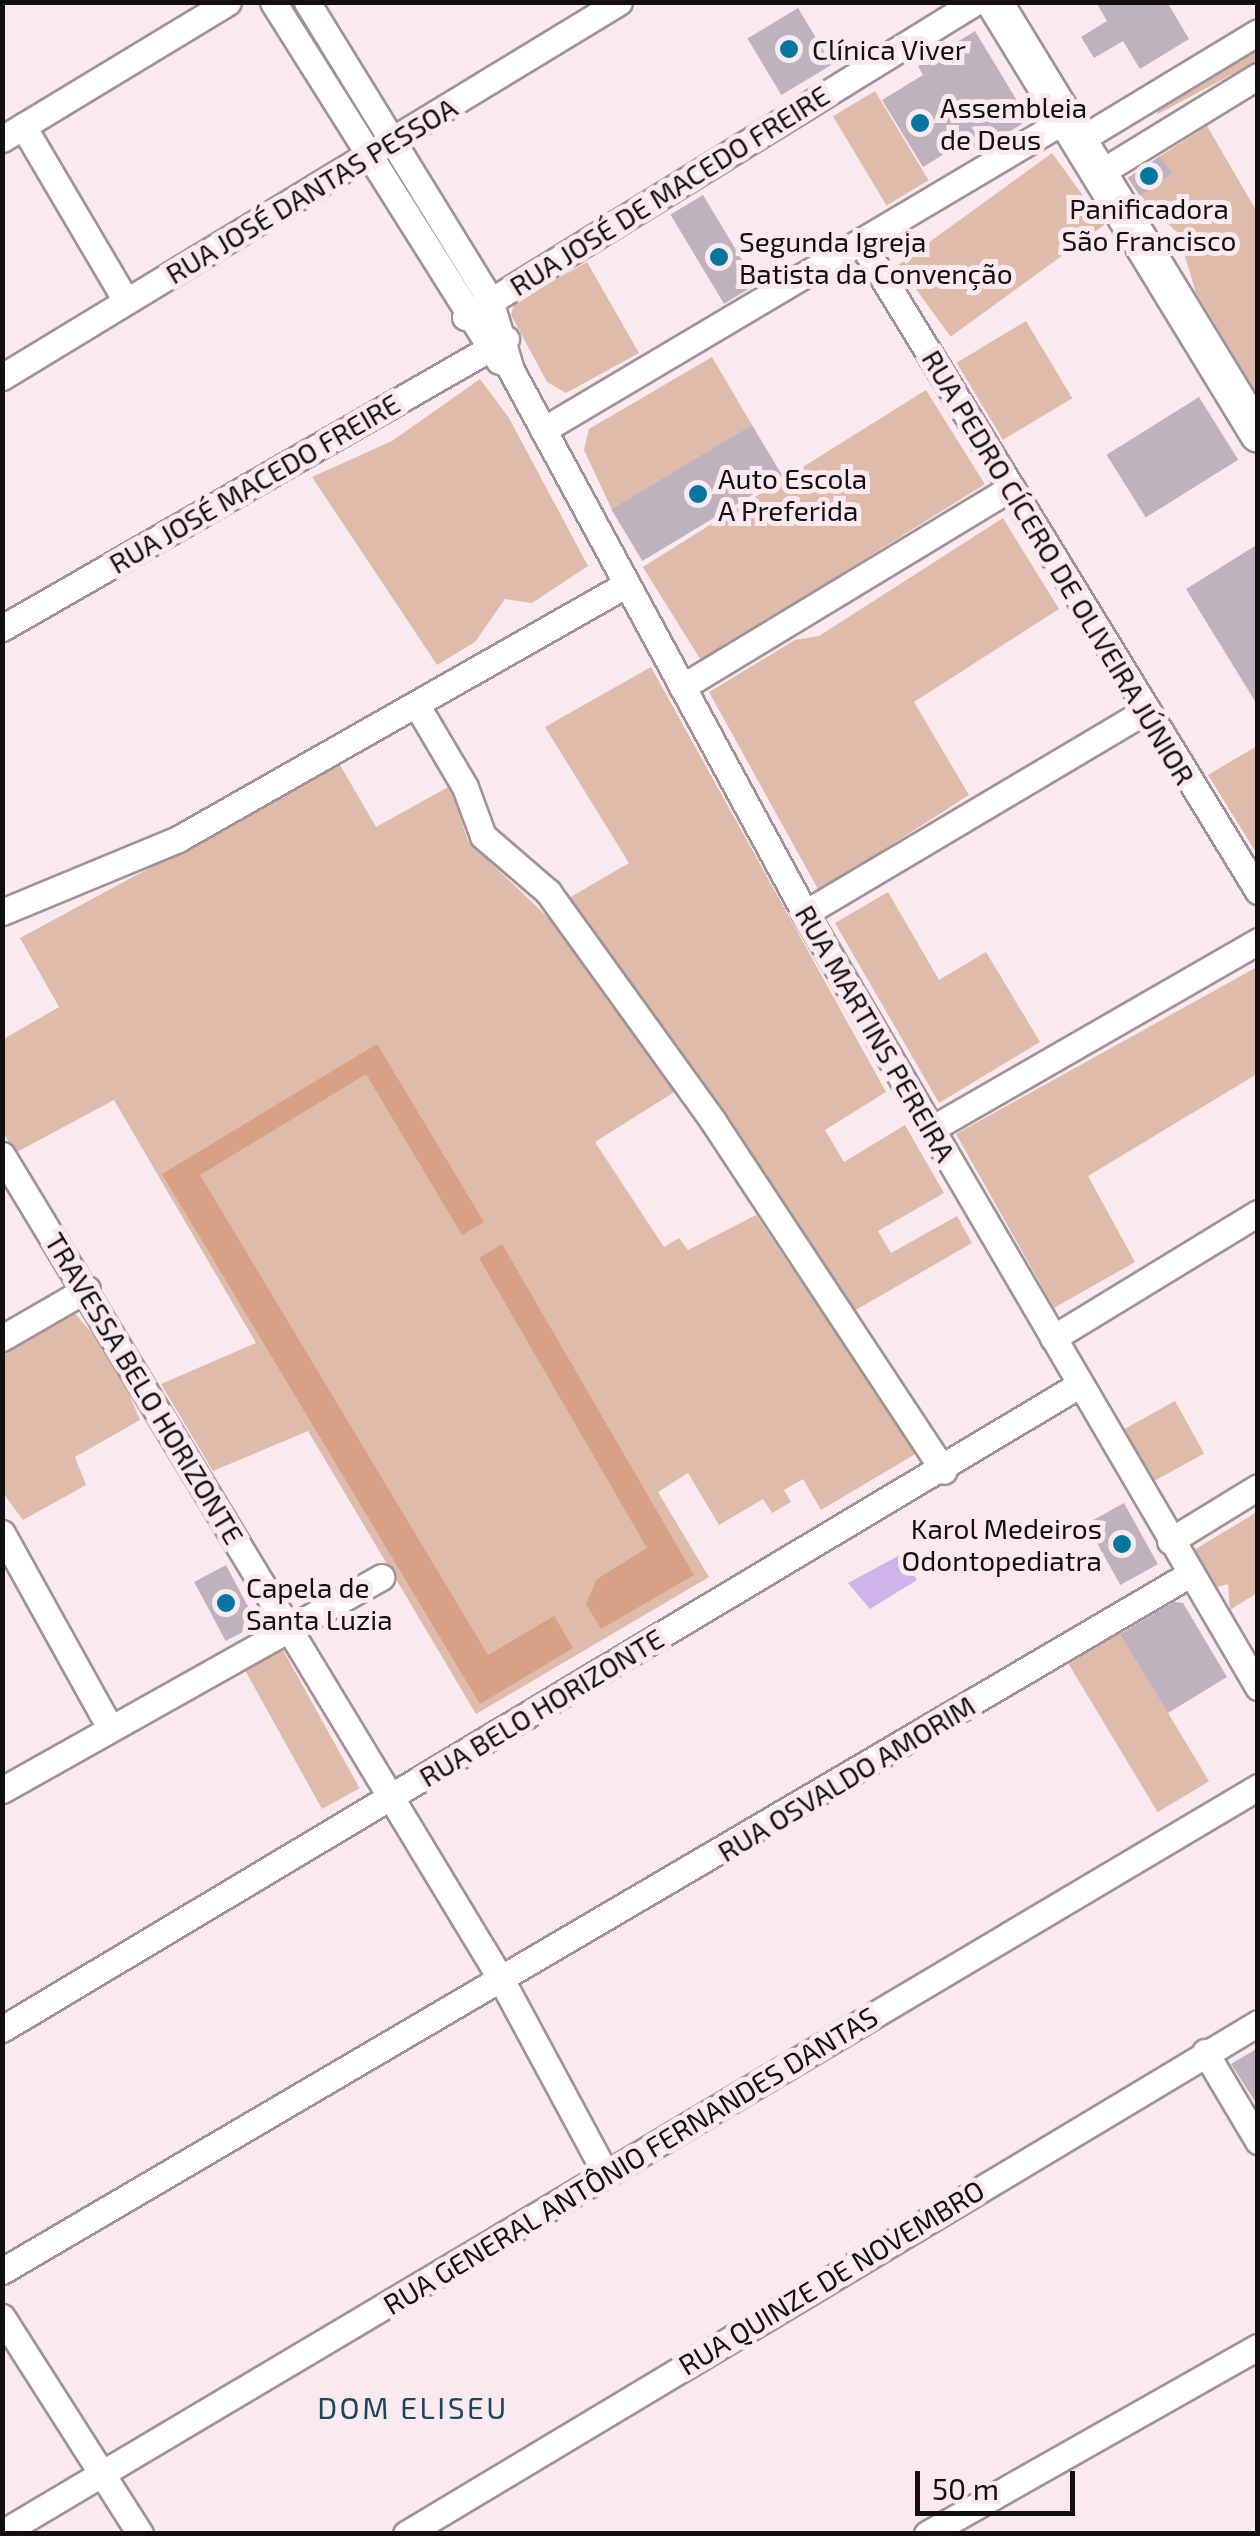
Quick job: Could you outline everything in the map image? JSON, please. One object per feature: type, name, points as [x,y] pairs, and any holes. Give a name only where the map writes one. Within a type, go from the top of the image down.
[{"type":"main road","points":[[994,2],[1258,434]]},
{"type":"street","points":[[126,301],[13,132],[228,2]]},
{"type":"street","points":[[273,2],[465,317],[496,345]]},
{"type":"street","points":[[307,2],[490,300],[496,345]]},
{"type":"street","name":"RUA JOSÉ DANTAS PESSOA","points":[[2,377],[620,2]]},
{"type":"street","name":"RUA JOSÉ DE MACEDO FREIRE","points":[[465,317],[975,2]]},
{"type":"street","points":[[543,430],[860,242],[1071,130],[1140,103],[1258,32]]},
{"type":"street","points":[[1098,174],[1258,76]]},
{"type":"street","points":[[1140,103],[1161,135]]},
{"type":"street","name":"RUA PEDRO CÍCERO DE OLIVEIRA JÚNIOR","points":[[860,242],[1258,891]]},
{"type":"street","name":"RUA MARTINS PEREIRA","points":[[496,345],[806,913],[1258,1687]]},
{"type":"street","name":"RUA JOSÉ MACEDO FREIRE","points":[[2,628],[496,345]]},
{"type":"street","points":[[682,686],[1011,488]]},
{"type":"street","points":[[2,912],[178,838],[627,584]]},
{"type":"street","points":[[416,704],[465,787],[483,836],[548,892],[712,1121],[944,1471]]},
{"type":"street","points":[[806,913],[1147,710]]},
{"type":"street","points":[[932,1128],[1258,941]]},
{"type":"street","name":"TRAVESSA BELO HORIZONTE","points":[[2,1155],[87,1289],[502,1981],[606,2174]]},
{"type":"street","points":[[1053,1338],[1258,1213]]},
{"type":"street","points":[[2,1338],[87,1289]]},
{"type":"street","name":"RUA BELO HORIZONTE","points":[[2,2030],[944,1471],[1080,1384]]},
{"type":"street","points":[[1170,1541],[1258,1488]]},
{"type":"street","points":[[2,1534],[110,1728]]},
{"type":"street","name":"RUA OSVALDO AMORIM","points":[[2,2272],[1190,1574]]},
{"type":"street","points":[[2,1790],[286,1626],[381,1577]]},
{"type":"street","name":"RUA GENERAL ANTÔNIO FERNANDES DANTAS","points":[[2,2533],[1258,1787]]},
{"type":"street","name":"RUA QUINZE DE NOVEMBRO","points":[[406,2534],[1258,2023]]},
{"type":"street","points":[[1205,2052],[1258,2141]]},
{"type":"street","points":[[2,2318],[140,2534]]},
{"type":"street","points":[[927,2534],[1258,2347]]},
{"type":"shaded area","points":[[1257,49],[1257,61],[1156,115],[1160,108]]},
{"type":"shaded area","points":[[875,91],[929,180],[887,205],[833,116]]},
{"type":"shaded area","points":[[1207,126],[1257,212],[1257,394],[1196,293],[1178,233],[1137,196],[1172,175],[1160,156]]},
{"type":"shaded area","points":[[1052,153],[1104,225],[951,337],[898,265]]},
{"type":"shaded area","points":[[587,262],[639,353],[566,393],[547,382],[511,315],[514,304]]},
{"type":"shaded area","points":[[1026,321],[1072,398],[1003,440],[957,363]]},
{"type":"shaded area","points":[[712,357],[752,425],[613,512],[584,450],[589,429]]},
{"type":"shaded area","points":[[480,379],[509,418],[588,566],[532,603],[505,599],[475,642],[437,665],[312,477],[392,441]]},
{"type":"shaded area","points":[[926,390],[985,484],[702,661],[643,567]]},
{"type":"shaded area","points":[[1003,518],[1059,609],[914,702],[969,795],[819,891],[709,692],[795,640],[819,636]]},
{"type":"shaded area","points":[[651,667],[886,1092],[825,1130],[844,1162],[905,1125],[944,1193],[878,1231],[891,1253],[957,1216],[972,1243],[854,1311],[569,898],[629,863],[545,727]]},
{"type":"shaded area","points":[[1257,746],[1257,854],[1208,775]]},
{"type":"shaded area","points":[[340,765],[376,827],[450,786],[468,841],[560,929],[676,1091],[595,1142],[664,1247],[679,1238],[688,1250],[756,1215],[917,1453],[821,1510],[803,1479],[784,1490],[791,1502],[772,1513],[763,1499],[719,1525],[688,1473],[658,1492],[709,1577],[476,1714],[308,1431],[213,1471],[161,1384],[256,1343],[114,1100],[15,1153],[3,1132],[2,1040],[59,1007],[20,938]]},
{"type":"shaded area","points":[[888,892],[939,980],[986,952],[1040,1042],[939,1103],[835,923]]},
{"type":"shaded area","points":[[1257,967],[1257,1074],[1088,1176],[1135,1262],[1054,1308],[956,1134]]},
{"type":"shaded area","points":[[377,1044],[484,1222],[462,1235],[366,1074],[200,1175],[488,1655],[554,1616],[573,1648],[480,1704],[162,1174]]},
{"type":"shaded area","points":[[502,1244],[694,1575],[601,1629],[586,1604],[597,1579],[647,1548],[479,1258]]},
{"type":"shaded area","points":[[72,1310],[115,1360],[140,1420],[75,1457],[86,1485],[23,1520],[3,1493],[3,1347]]},
{"type":"shaded area","points":[[1175,1401],[1204,1453],[1152,1483],[1123,1430]]},
{"type":"shaded area","points":[[1257,1512],[1257,1593],[1230,1610],[1228,1584],[1217,1587],[1194,1550]]},
{"type":"shaded area","points":[[900,1555],[917,1580],[870,1609],[848,1583]]},
{"type":"shaded area","points":[[1120,1633],[1209,1781],[1158,1812],[1069,1664]]},
{"type":"shaded area","points":[[283,1650],[360,1788],[322,1809],[245,1671]]},
{"type":"building","points":[[1096,2],[1167,2],[1189,39],[1140,69],[1123,41],[1094,58],[1081,37],[1107,21]]},
{"type":"building","name":"Clínica Viver","points":[[798,8],[832,65],[781,95],[747,38]]},
{"type":"building","points":[[975,31],[1022,109],[1022,124],[971,155],[964,142],[923,167],[882,100],[923,75],[918,66]]},
{"type":"building","name":"Panificadora São Francisco","points":[[1160,156],[1172,174],[1140,196],[1128,178]]},
{"type":"building","name":"Segunda Igreja Batista da Convenção","points":[[703,195],[757,284],[724,304],[670,215]]},
{"type":"building","points":[[1199,397],[1238,460],[1146,518],[1107,455]]},
{"type":"building","name":"Auto Escola A Preferida","points":[[752,425],[783,476],[642,561],[611,509]]},
{"type":"building","points":[[1258,544],[1258,706],[1186,589]]},
{"type":"building","name":"Karol Medeiros Odontopediatra","points":[[1124,1503],[1158,1564],[1120,1585],[1086,1524]]},
{"type":"building","name":"Capela de Santa Luzia","points":[[226,1565],[257,1624],[226,1641],[194,1582]]},
{"type":"building","points":[[1174,1602],[1183,1603],[1227,1677],[1168,1713],[1120,1634]]},
{"type":"building","points":[[1258,2048],[1258,2106],[1231,2064]]},
{"type":"place","name":"Clínica Viver","points":[[789,49]]},
{"type":"place","name":"Assembleia de Deus","points":[[920,123]]},
{"type":"place","name":"Panificadora São Francisco","points":[[1149,176]]},
{"type":"place","name":"Segunda Igreja Batista da Convenção","points":[[719,257]]},
{"type":"place","name":"Auto Escola A Preferida","points":[[698,494]]},
{"type":"place","name":"Karol Medeiros Odontopediatra","points":[[1122,1544]]},
{"type":"place","name":"Capela de Santa Luzia","points":[[226,1603]]},
{"type":"district","name":"DOM ELISEU","points":[[413,2407]]}]
